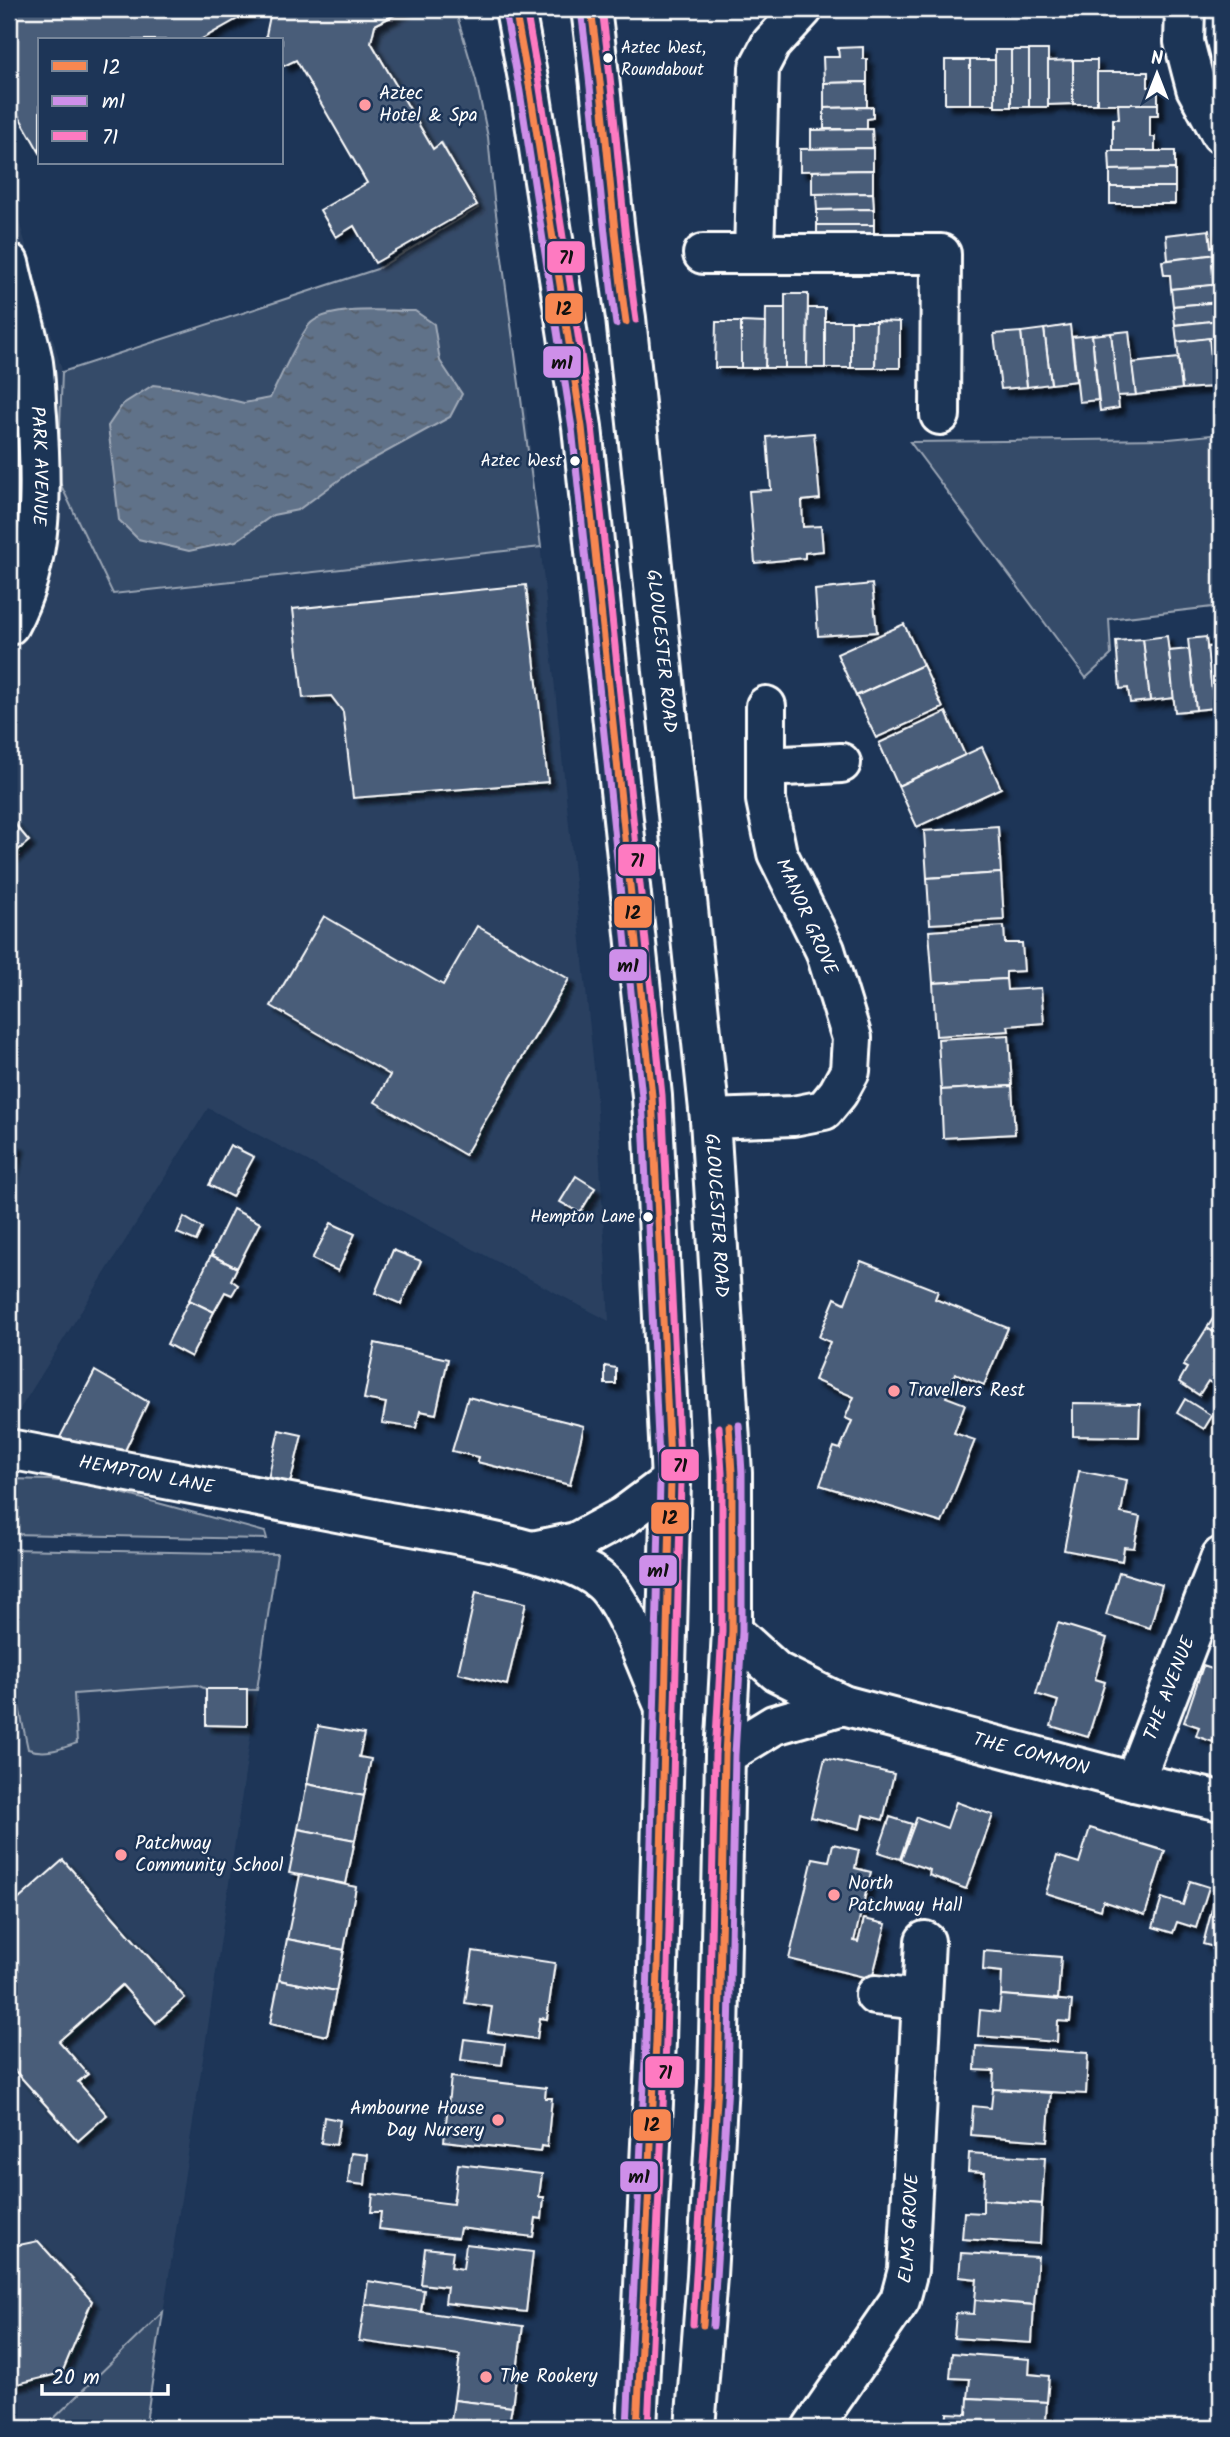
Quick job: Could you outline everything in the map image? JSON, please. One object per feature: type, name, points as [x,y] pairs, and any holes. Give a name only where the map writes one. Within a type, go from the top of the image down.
[{"type":"main road","points":[[515,9],[530,90],[583,441],[652,1096],[671,1481],[656,2042],[637,2428]]},
{"type":"main road","name":"GLOUCESTER ROAD","points":[[591,9],[710,1119],[732,1473],[732,1631],[725,1755],[718,2083],[695,2428]]},
{"type":"main road","points":[[754,254],[759,67],[771,44],[803,9]]},
{"type":"main road","points":[[1185,9],[1184,42],[1196,88],[1221,134]]},
{"type":"main road","points":[[703,254],[941,254],[940,415]]},
{"type":"main road","name":"PARK AVENUE","points":[[9,263],[33,360],[40,465],[33,561],[18,609],[9,625]]},
{"type":"main road","name":"MANOR GROVE","points":[[710,1119],[793,1116],[824,1110],[850,1071],[852,1038],[841,1000],[824,950],[777,853],[766,800],[766,706]]},
{"type":"main road","points":[[766,767],[841,763]]},
{"type":"main road","name":"HEMPTON LANE","points":[[9,1449],[300,1504],[532,1552],[580,1568],[603,1583],[620,1606],[664,1705]]},
{"type":"main road","name":"HEMPTON LANE","points":[[532,1552],[576,1542],[624,1516],[671,1481]]},
{"type":"main road","name":"THE AVENUE","points":[[1133,1782],[1221,1558]]},
{"type":"main road","name":"THE COMMON","points":[[732,1631],[777,1672],[843,1705],[1133,1782],[1221,1801]]},
{"type":"main road","points":[[725,1755],[774,1725],[843,1705]]},
{"type":"main road","name":"ELMS GROVE","points":[[812,2428],[900,2300],[908,2270],[925,1941]]},
{"type":"main road","points":[[875,1995],[921,2000]]},
{"type":"shaded area","points":[[406,9],[455,9],[476,80],[488,137],[541,547],[113,594],[58,479],[62,372],[377,269],[478,208],[442,143],[433,149],[371,42],[375,25]]},
{"type":"shaded area","name":"Aztec West","points":[[9,195],[14,204],[78,426],[526,407],[595,1078],[609,1321],[208,1108],[18,1412],[9,1410]]},
{"type":"shaded area","points":[[1221,434],[1221,606],[1109,619],[1111,655],[1086,678],[910,442],[1169,439]]},
{"type":"shaded area","points":[[9,1479],[88,1484],[265,1532],[267,1539],[9,1534]]},
{"type":"shaded area","name":"Patchway Community School","points":[[9,1548],[277,1554],[209,2020],[145,2428],[9,2428]]},
{"type":"shaded area","points":[[9,1549],[277,1554],[257,1690],[206,1689],[197,1685],[74,1694],[77,1743],[47,1751],[28,1749],[9,1660]]},
{"type":"shaded area","points":[[163,2312],[145,2428],[44,2428]]},
{"type":"water","points":[[359,310],[415,311],[434,324],[440,361],[462,394],[450,417],[353,470],[298,510],[273,515],[236,541],[189,551],[138,539],[119,520],[108,426],[123,404],[153,385],[186,389],[244,403],[270,398],[299,341],[309,325],[317,319],[329,314]]},
{"type":"building","points":[[9,9],[255,9],[204,38],[38,38],[38,150],[9,99]]},
{"type":"building","name":"Aztec Hotel & Spa","points":[[266,9],[406,9],[375,25],[371,42],[433,149],[441,143],[477,205],[375,263],[354,226],[336,237],[320,210],[367,183],[296,60],[284,66],[284,38],[268,38],[266,35],[270,16]]},
{"type":"building","points":[[863,47],[863,59],[867,59],[867,82],[824,83],[823,57],[839,57],[838,48]]},
{"type":"building","points":[[995,50],[1011,50],[1011,107],[995,107]]},
{"type":"building","points":[[1011,50],[1029,50],[1029,107],[1011,107]]},
{"type":"building","points":[[1029,50],[1048,50],[1048,107],[1029,107]]},
{"type":"building","points":[[945,60],[970,60],[970,104],[945,104]]},
{"type":"building","points":[[970,60],[995,60],[995,104],[970,104]]},
{"type":"building","points":[[1073,60],[1097,60],[1097,104],[1073,104]]},
{"type":"building","points":[[1073,60],[1073,104],[1048,105],[1048,61]]},
{"type":"building","points":[[1097,72],[1148,72],[1148,87],[1158,87],[1158,104],[1097,104]]},
{"type":"building","points":[[867,82],[867,107],[824,108],[824,83]]},
{"type":"building","points":[[1118,104],[1158,104],[1158,115],[1150,115],[1150,137],[1155,137],[1155,151],[1113,151],[1113,119],[1119,119]]},
{"type":"building","points":[[873,107],[873,118],[867,119],[867,129],[824,129],[824,108]]},
{"type":"building","points":[[872,129],[873,148],[811,149],[811,130]]},
{"type":"building","points":[[873,148],[873,170],[800,171],[800,149]]},
{"type":"building","points":[[1109,151],[1175,151],[1175,169],[1110,170]]},
{"type":"building","points":[[1175,169],[1175,187],[1110,187],[1110,170]]},
{"type":"building","points":[[873,170],[873,193],[812,194],[812,171]]},
{"type":"building","points":[[1110,187],[1175,187],[1175,204],[1110,204]]},
{"type":"building","points":[[873,193],[874,209],[817,210],[816,194]]},
{"type":"building","points":[[874,209],[874,225],[817,225],[817,210]]},
{"type":"building","points":[[817,225],[874,225],[874,240],[817,241]]},
{"type":"building","points":[[1209,230],[1211,247],[1216,247],[1217,254],[1168,260],[1166,235]]},
{"type":"building","points":[[1217,254],[1218,263],[1212,264],[1214,285],[1171,289],[1170,275],[1164,275],[1162,261]]},
{"type":"building","points":[[1221,284],[1221,302],[1173,306],[1171,289]]},
{"type":"building","points":[[785,294],[808,294],[807,368],[785,368]]},
{"type":"building","points":[[1221,302],[1221,320],[1175,325],[1173,306]]},
{"type":"building","points":[[766,308],[785,308],[785,368],[765,368]]},
{"type":"building","points":[[808,308],[825,308],[825,368],[807,368]]},
{"type":"building","points":[[1221,320],[1221,337],[1177,342],[1175,325]]},
{"type":"building","points":[[825,321],[851,321],[851,368],[825,368]]},
{"type":"building","points":[[851,321],[876,321],[875,368],[851,368]]},
{"type":"building","points":[[876,321],[900,322],[900,368],[875,368]]},
{"type":"building","points":[[716,322],[741,322],[741,368],[715,368]]},
{"type":"building","points":[[741,322],[766,323],[765,368],[741,368]]},
{"type":"building","points":[[1070,325],[1076,381],[1051,384],[1044,329]]},
{"type":"building","points":[[1044,329],[1051,384],[1027,387],[1021,332]]},
{"type":"building","points":[[1129,331],[1136,395],[1117,396],[1111,333]]},
{"type":"building","points":[[1021,332],[1027,387],[1001,389],[994,334]]},
{"type":"building","points":[[1111,333],[1119,408],[1100,411],[1092,335]]},
{"type":"building","points":[[1092,335],[1098,400],[1079,402],[1072,337]]},
{"type":"building","points":[[1209,338],[1214,387],[1182,389],[1177,342]]},
{"type":"building","points":[[1178,358],[1182,389],[1136,395],[1132,363]]},
{"type":"building","points":[[814,433],[820,499],[802,501],[803,527],[821,526],[823,551],[805,553],[805,558],[755,563],[749,491],[771,490],[767,437]]},
{"type":"building","points":[[872,584],[877,632],[818,636],[815,590]]},
{"type":"building","points":[[526,585],[548,782],[353,798],[343,712],[331,696],[303,698],[293,609]]},
{"type":"building","points":[[904,624],[923,665],[856,696],[837,654]]},
{"type":"building","points":[[1167,636],[1174,698],[1150,701],[1143,639]]},
{"type":"building","points":[[1206,637],[1214,708],[1196,710],[1188,639]]},
{"type":"building","points":[[1143,639],[1150,701],[1130,703],[1128,688],[1120,689],[1116,641]]},
{"type":"building","points":[[1221,646],[1221,707],[1214,708],[1207,647]]},
{"type":"building","points":[[1189,649],[1196,710],[1175,712],[1169,651]]},
{"type":"building","points":[[923,665],[943,708],[876,738],[856,696]]},
{"type":"building","points":[[946,712],[965,755],[898,786],[879,743]]},
{"type":"building","points":[[982,747],[1001,788],[917,827],[898,786]]},
{"type":"building","points":[[9,817],[29,841],[9,858]]},
{"type":"building","points":[[998,826],[1001,873],[927,878],[924,831]]},
{"type":"building","points":[[1001,873],[1004,920],[930,924],[927,878]]},
{"type":"building","points":[[324,916],[443,985],[477,926],[569,979],[465,1155],[375,1102],[390,1075],[271,1006]]},
{"type":"building","points":[[1004,926],[1005,943],[1022,943],[1024,971],[1006,972],[1006,979],[933,983],[929,931]]},
{"type":"building","points":[[1006,979],[1007,990],[1041,988],[1044,1023],[1008,1026],[1009,1031],[936,1036],[933,983]]},
{"type":"building","points":[[1009,1035],[1012,1086],[941,1090],[938,1039]]},
{"type":"building","points":[[1012,1086],[1015,1134],[943,1138],[941,1090]]},
{"type":"building","points":[[9,1143],[18,1145],[9,1179]]},
{"type":"building","points":[[230,1145],[254,1157],[232,1197],[209,1185]]},
{"type":"building","points":[[576,1176],[595,1188],[580,1213],[560,1202]]},
{"type":"building","points":[[233,1209],[260,1223],[237,1268],[211,1255]]},
{"type":"building","points":[[184,1217],[202,1228],[196,1241],[177,1233]]},
{"type":"building","points":[[331,1223],[355,1234],[338,1271],[312,1259]]},
{"type":"building","points":[[393,1250],[421,1261],[401,1304],[375,1293]]},
{"type":"building","points":[[211,1255],[237,1268],[231,1280],[238,1285],[232,1295],[225,1292],[214,1312],[189,1300]]},
{"type":"building","name":"Travellers Rest","points":[[861,1261],[938,1291],[935,1299],[1008,1328],[984,1385],[955,1373],[946,1397],[965,1404],[954,1433],[975,1440],[942,1523],[820,1485],[834,1447],[840,1449],[852,1421],[845,1418],[854,1397],[814,1380],[830,1342],[819,1337],[835,1298],[845,1303]]},
{"type":"building","points":[[189,1300],[214,1312],[191,1357],[167,1344]]},
{"type":"building","points":[[1221,1306],[1221,1337],[1207,1328]]},
{"type":"building","points":[[1207,1328],[1221,1337],[1221,1389],[1208,1381],[1199,1395],[1179,1382],[1187,1368],[1183,1366]]},
{"type":"building","points":[[375,1343],[448,1359],[436,1414],[420,1411],[416,1428],[382,1423],[386,1403],[364,1399]]},
{"type":"building","points":[[605,1366],[616,1368],[616,1384],[605,1384]]},
{"type":"building","points":[[95,1371],[148,1402],[121,1459],[57,1443]]},
{"type":"building","points":[[468,1397],[584,1426],[570,1485],[477,1462],[478,1457],[452,1451]]},
{"type":"building","points":[[1185,1399],[1212,1416],[1204,1429],[1177,1413]]},
{"type":"building","points":[[1073,1403],[1140,1404],[1139,1437],[1073,1436]]},
{"type":"building","points":[[279,1430],[302,1435],[290,1484],[268,1479]]},
{"type":"building","points":[[1079,1471],[1127,1480],[1121,1513],[1140,1517],[1134,1548],[1124,1547],[1122,1561],[1064,1550]]},
{"type":"building","points":[[1119,1572],[1162,1585],[1150,1628],[1106,1615]]},
{"type":"building","points":[[476,1592],[526,1603],[507,1685],[458,1673]]},
{"type":"building","points":[[1058,1623],[1107,1638],[1095,1679],[1105,1682],[1088,1737],[1051,1726],[1058,1701],[1036,1694]]},
{"type":"building","points":[[1203,1666],[1221,1672],[1221,1740],[1214,1737],[1213,1742],[1196,1736],[1199,1727],[1184,1722]]},
{"type":"building","points":[[206,1689],[247,1689],[247,1726],[206,1725]]},
{"type":"building","points":[[318,1726],[364,1734],[359,1757],[371,1759],[364,1796],[307,1784]]},
{"type":"building","points":[[825,1758],[894,1774],[883,1820],[863,1815],[860,1829],[811,1817]]},
{"type":"building","points":[[307,1784],[364,1796],[355,1840],[298,1829]]},
{"type":"building","points":[[956,1802],[993,1815],[966,1889],[929,1875],[930,1870],[901,1860],[917,1817],[947,1828]]},
{"type":"building","points":[[890,1817],[912,1824],[900,1859],[878,1852]]},
{"type":"building","points":[[1090,1828],[1165,1851],[1145,1915],[1103,1901],[1101,1910],[1046,1893],[1057,1856],[1079,1863]]},
{"type":"building","points":[[298,1829],[355,1840],[346,1884],[289,1873]]},
{"type":"building","name":"North Patchway Hall","points":[[833,1844],[859,1850],[855,1868],[871,1872],[854,1941],[858,1942],[864,1919],[886,1924],[872,1979],[789,1959],[813,1858],[829,1861]]},
{"type":"building","points":[[63,1860],[185,1998],[156,2023],[122,1985],[59,2041],[88,2074],[78,2082],[107,2115],[78,2141],[9,2064],[9,1908]]},
{"type":"building","points":[[300,1875],[356,1887],[344,1950],[287,1939]]},
{"type":"building","points":[[1190,1881],[1209,1887],[1196,1928],[1177,1922],[1173,1933],[1153,1927],[1162,1898],[1183,1905]]},
{"type":"building","points":[[1219,1882],[1221,1883],[1221,1949],[1203,1944]]},
{"type":"building","points":[[287,1939],[344,1950],[336,1991],[279,1980]]},
{"type":"building","points":[[473,1951],[555,1963],[547,2019],[540,2018],[537,2039],[488,2032],[492,2007],[465,2003]]},
{"type":"building","points":[[984,1951],[1061,1957],[1058,1999],[1001,1995],[1002,1972],[983,1970]]},
{"type":"building","points":[[279,1980],[336,1991],[327,2036],[270,2024]]},
{"type":"building","points":[[1001,1995],[1072,2001],[1070,2022],[1058,2021],[1057,2042],[978,2036],[980,2010],[999,2012]]},
{"type":"building","points":[[464,2039],[505,2044],[502,2065],[461,2060]]},
{"type":"building","points":[[976,2046],[1088,2053],[1086,2094],[993,2089],[994,2071],[975,2070]]},
{"type":"building","name":"Ambourne House Day Nursery","points":[[451,2077],[546,2088],[545,2098],[552,2098],[547,2147],[541,2146],[540,2152],[444,2141]]},
{"type":"building","points":[[993,2089],[1051,2093],[1047,2141],[971,2135],[973,2106],[991,2108]]},
{"type":"building","points":[[324,2117],[340,2120],[336,2145],[321,2143]]},
{"type":"building","points":[[351,2153],[368,2155],[365,2185],[348,2183]]},
{"type":"building","points":[[969,2153],[1045,2158],[1042,2204],[983,2200],[985,2172],[968,2171]]},
{"type":"building","points":[[458,2164],[542,2174],[539,2197],[544,2197],[542,2219],[536,2218],[533,2237],[460,2228],[458,2238],[379,2229],[381,2212],[371,2212],[373,2194],[453,2204]]},
{"type":"building","points":[[983,2200],[1042,2204],[1040,2244],[962,2239],[964,2212],[983,2213]]},
{"type":"building","points":[[38,2241],[92,2301],[62,2373],[9,2386],[9,2247]]},
{"type":"building","points":[[466,2244],[533,2252],[526,2312],[445,2303],[447,2287],[421,2284],[425,2248],[453,2251],[451,2267],[463,2269]]},
{"type":"building","points":[[961,2253],[1038,2257],[1034,2305],[975,2300],[977,2279],[959,2277]]},
{"type":"building","points":[[368,2281],[424,2290],[421,2312],[365,2304]]},
{"type":"building","points":[[975,2300],[1034,2305],[1032,2343],[954,2338],[956,2313],[974,2314]]},
{"type":"building","name":"The Rookery","points":[[365,2304],[523,2326],[512,2407],[454,2400],[460,2355],[359,2341]]},
{"type":"building","points":[[952,2353],[1030,2359],[1029,2374],[1049,2376],[1047,2402],[968,2398],[970,2379],[950,2378]]},
{"type":"building","points":[[968,2398],[1047,2402],[1046,2421],[1026,2420],[1025,2428],[946,2428],[947,2413],[967,2414]]},
{"type":"building","points":[[454,2400],[512,2407],[508,2428],[450,2428]]},
{"type":"building","points":[[372,2418],[408,2424],[407,2428],[370,2428]]},
{"type":"transit line","name":"12","points":[[515,9],[582,427],[652,1096],[671,1481],[656,2042],[637,2428]]},
{"type":"transit line","name":"71","points":[[526,9],[592,426],[662,1095],[681,1481],[666,2042],[648,2428]]},
{"type":"transit line","name":"12","points":[[591,9],[626,322]]},
{"type":"transit line","name":"71","points":[[602,9],[636,320]]},
{"type":"transit line","name":"m1","points":[[581,10],[616,324]]},
{"type":"transit line","name":"m1","points":[[505,11],[572,428],[642,1097],[660,1481],[646,2042],[627,2427]]},
{"type":"transit line","name":"m1","points":[[713,2326],[728,2084],[735,1755],[742,1632],[742,1473],[739,1425]]},
{"type":"transit line","name":"12","points":[[703,2325],[718,2083],[725,1755],[732,1631],[732,1473],[729,1426]]},
{"type":"transit line","name":"71","points":[[693,2324],[708,2083],[715,1755],[722,1631],[722,1473],[719,1427]]},
{"type":"place","name":"Aztec West, Roundabout","points":[[608,58]]},
{"type":"place","name":"Aztec Hotel & Spa","points":[[365,105]]},
{"type":"place","name":"Aztec West","points":[[575,461]]},
{"type":"place","name":"Hempton Lane","points":[[648,1217]]},
{"type":"place","name":"Travellers Rest","points":[[894,1391]]},
{"type":"place","name":"Patchway Community School","points":[[121,1855]]},
{"type":"place","name":"North Patchway Hall","points":[[834,1895]]},
{"type":"place","name":"Ambourne House Day Nursery","points":[[498,2120]]},
{"type":"place","name":"The Rookery","points":[[486,2377]]}]
